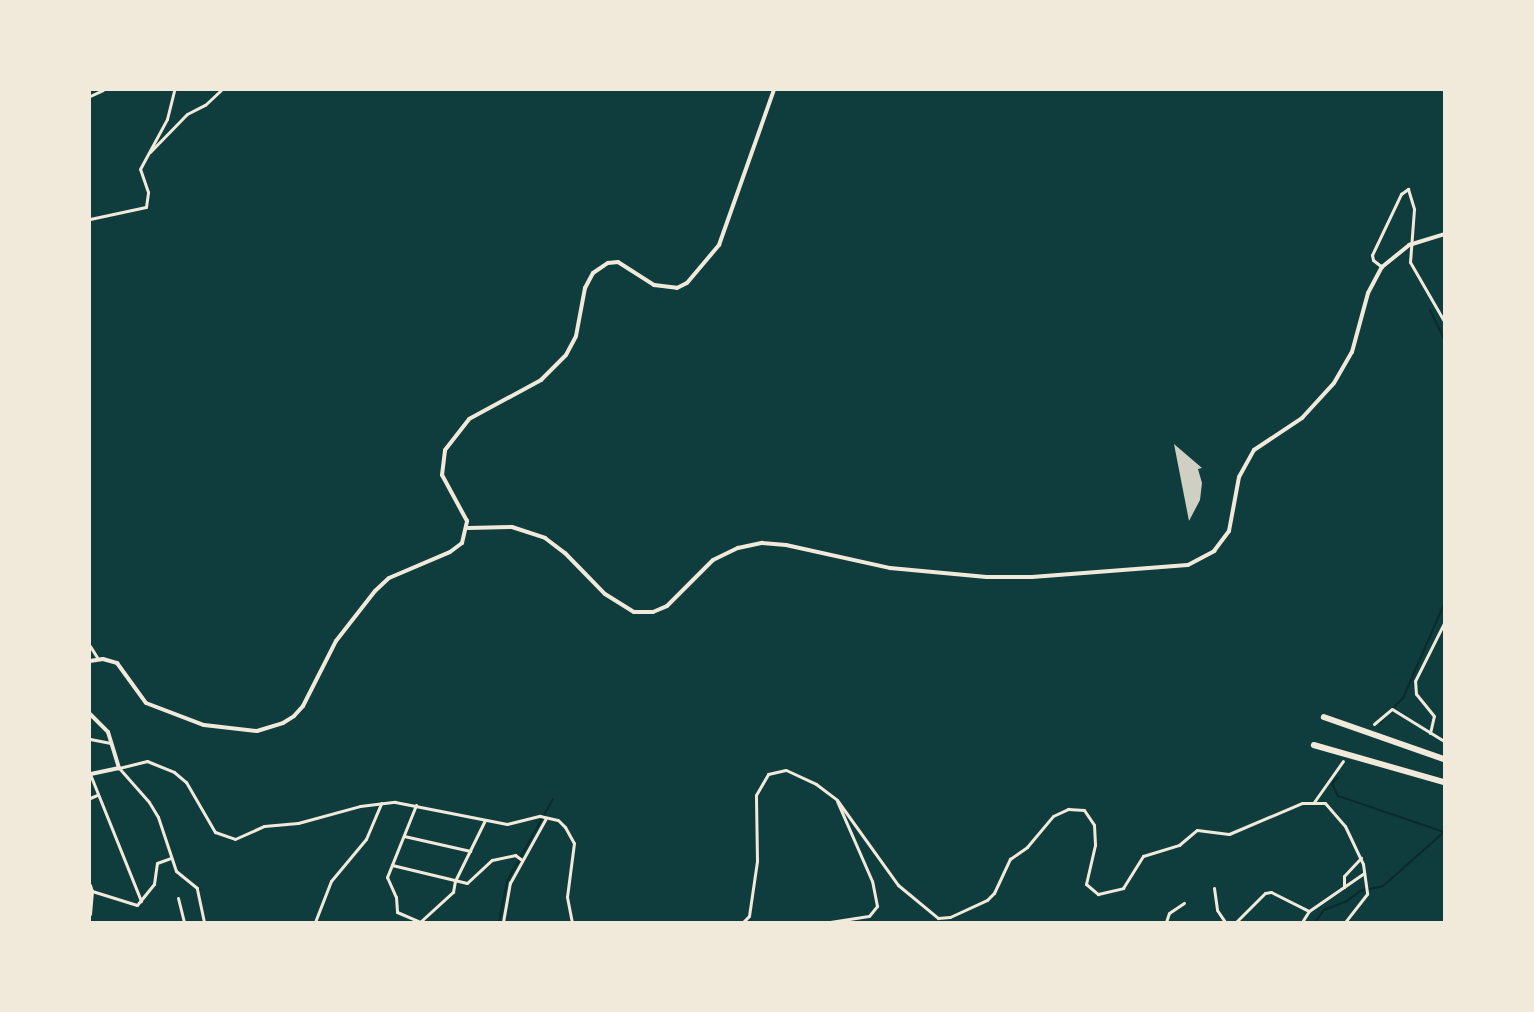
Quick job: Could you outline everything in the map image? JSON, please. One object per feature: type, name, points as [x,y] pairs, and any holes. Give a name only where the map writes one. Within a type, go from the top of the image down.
[{"type":"highway","points":[[1324,717],[1444,760]]},
{"type":"highway","points":[[1314,745],[1444,782]]},
{"type":"street","points":[[90,96],[103,90]]},
{"type":"street","points":[[90,219],[146,207],[148,192],[140,169],[167,118],[174,90]]},
{"type":"street","points":[[146,156],[187,114],[205,105],[221,90]]},
{"type":"street","points":[[90,661],[98,659],[121,666],[142,699],[157,710],[232,730],[257,731],[278,725],[303,706],[336,641],[375,591],[389,578],[454,550],[464,540],[468,528],[465,515],[442,474],[441,460],[454,435],[469,419],[541,380],[566,355],[576,336],[585,288],[593,273],[601,266],[618,262],[665,288],[688,283],[718,245],[774,90]]},
{"type":"street","points":[[1383,265],[1372,255],[1401,194],[1408,189],[1414,209],[1410,262],[1444,321]]},
{"type":"street","points":[[468,528],[512,527],[545,538],[565,553],[605,594],[634,612],[654,612],[667,606],[713,560],[738,548],[762,544],[786,545],[890,568],[987,577],[1032,577],[1188,565],[1214,551],[1229,531],[1235,510],[1239,477],[1254,450],[1302,418],[1334,384],[1352,352],[1368,293],[1383,265],[1409,245],[1444,234]]},
{"type":"street","points":[[1430,732],[1434,716],[1416,694],[1415,681],[1444,624]]},
{"type":"street","points":[[90,646],[98,659]]},
{"type":"street","points":[[1374,724],[1392,709],[1444,741]]},
{"type":"street","points":[[90,714],[108,732],[113,742],[118,768],[149,802],[176,871],[197,888],[204,922]]},
{"type":"street","points":[[90,739],[113,742]]},
{"type":"street","points":[[141,901],[90,774],[147,761],[174,772],[186,782],[215,832],[235,839],[264,826],[298,823],[381,803],[416,805],[506,824],[540,816],[546,818],[565,827],[574,843],[567,897],[572,922]]},
{"type":"street","points":[[1314,802],[1343,761]]},
{"type":"street","points":[[743,922],[749,916],[757,860],[756,795],[761,782],[768,774],[786,770],[816,784],[837,800],[898,885],[931,914],[944,918],[987,900],[994,893],[1010,858],[1027,848],[1053,816],[1068,809],[1084,810],[1094,825],[1095,845],[1086,884],[1098,894],[1123,888],[1143,856],[1179,845],[1196,830],[1237,832],[1302,803],[1325,803],[1333,811],[1361,858],[1364,873],[1367,894],[1345,922]]},
{"type":"street","points":[[90,798],[97,795]]},
{"type":"street","points":[[830,922],[869,916],[877,906],[872,880],[837,800]]},
{"type":"street","points":[[316,922],[331,881],[366,839],[381,803]]},
{"type":"street","points":[[416,805],[387,876],[396,897],[397,912],[410,920],[420,922],[453,892],[455,881],[485,820]]},
{"type":"street","points":[[503,922],[510,883],[546,818]]},
{"type":"street","points":[[404,836],[470,851]]},
{"type":"street","points":[[392,865],[455,881],[472,882],[492,860],[515,856],[522,860]]},
{"type":"street","points":[[91,891],[132,905],[141,901],[154,884],[157,863],[171,858]]},
{"type":"street","points":[[1344,887],[1344,876],[1361,858]]},
{"type":"street","points":[[1302,922],[1309,911],[1364,873]]},
{"type":"street","points":[[90,885],[90,914]]},
{"type":"street","points":[[1214,888],[1217,910],[1225,922]]},
{"type":"street","points":[[1236,922],[1265,893],[1271,892],[1309,911]]},
{"type":"street","points":[[178,898],[184,922]]},
{"type":"street","points":[[1166,922],[1169,913],[1184,903]]},
{"type":"building","points":[[1174,444],[1202,468],[1198,469],[1202,483],[1200,500],[1189,521]]},
{"type":"waterway","points":[[1430,310],[1444,339]]},
{"type":"waterway","points":[[1392,709],[1403,698],[1444,604]]},
{"type":"waterway","points":[[1380,723],[1387,715]]},
{"type":"waterway","points":[[1315,922],[1324,910],[1347,901],[1360,891],[1383,886],[1444,832],[1338,796],[1332,784],[1338,777]]},
{"type":"waterway","points":[[499,922],[507,881],[553,799]]}]
